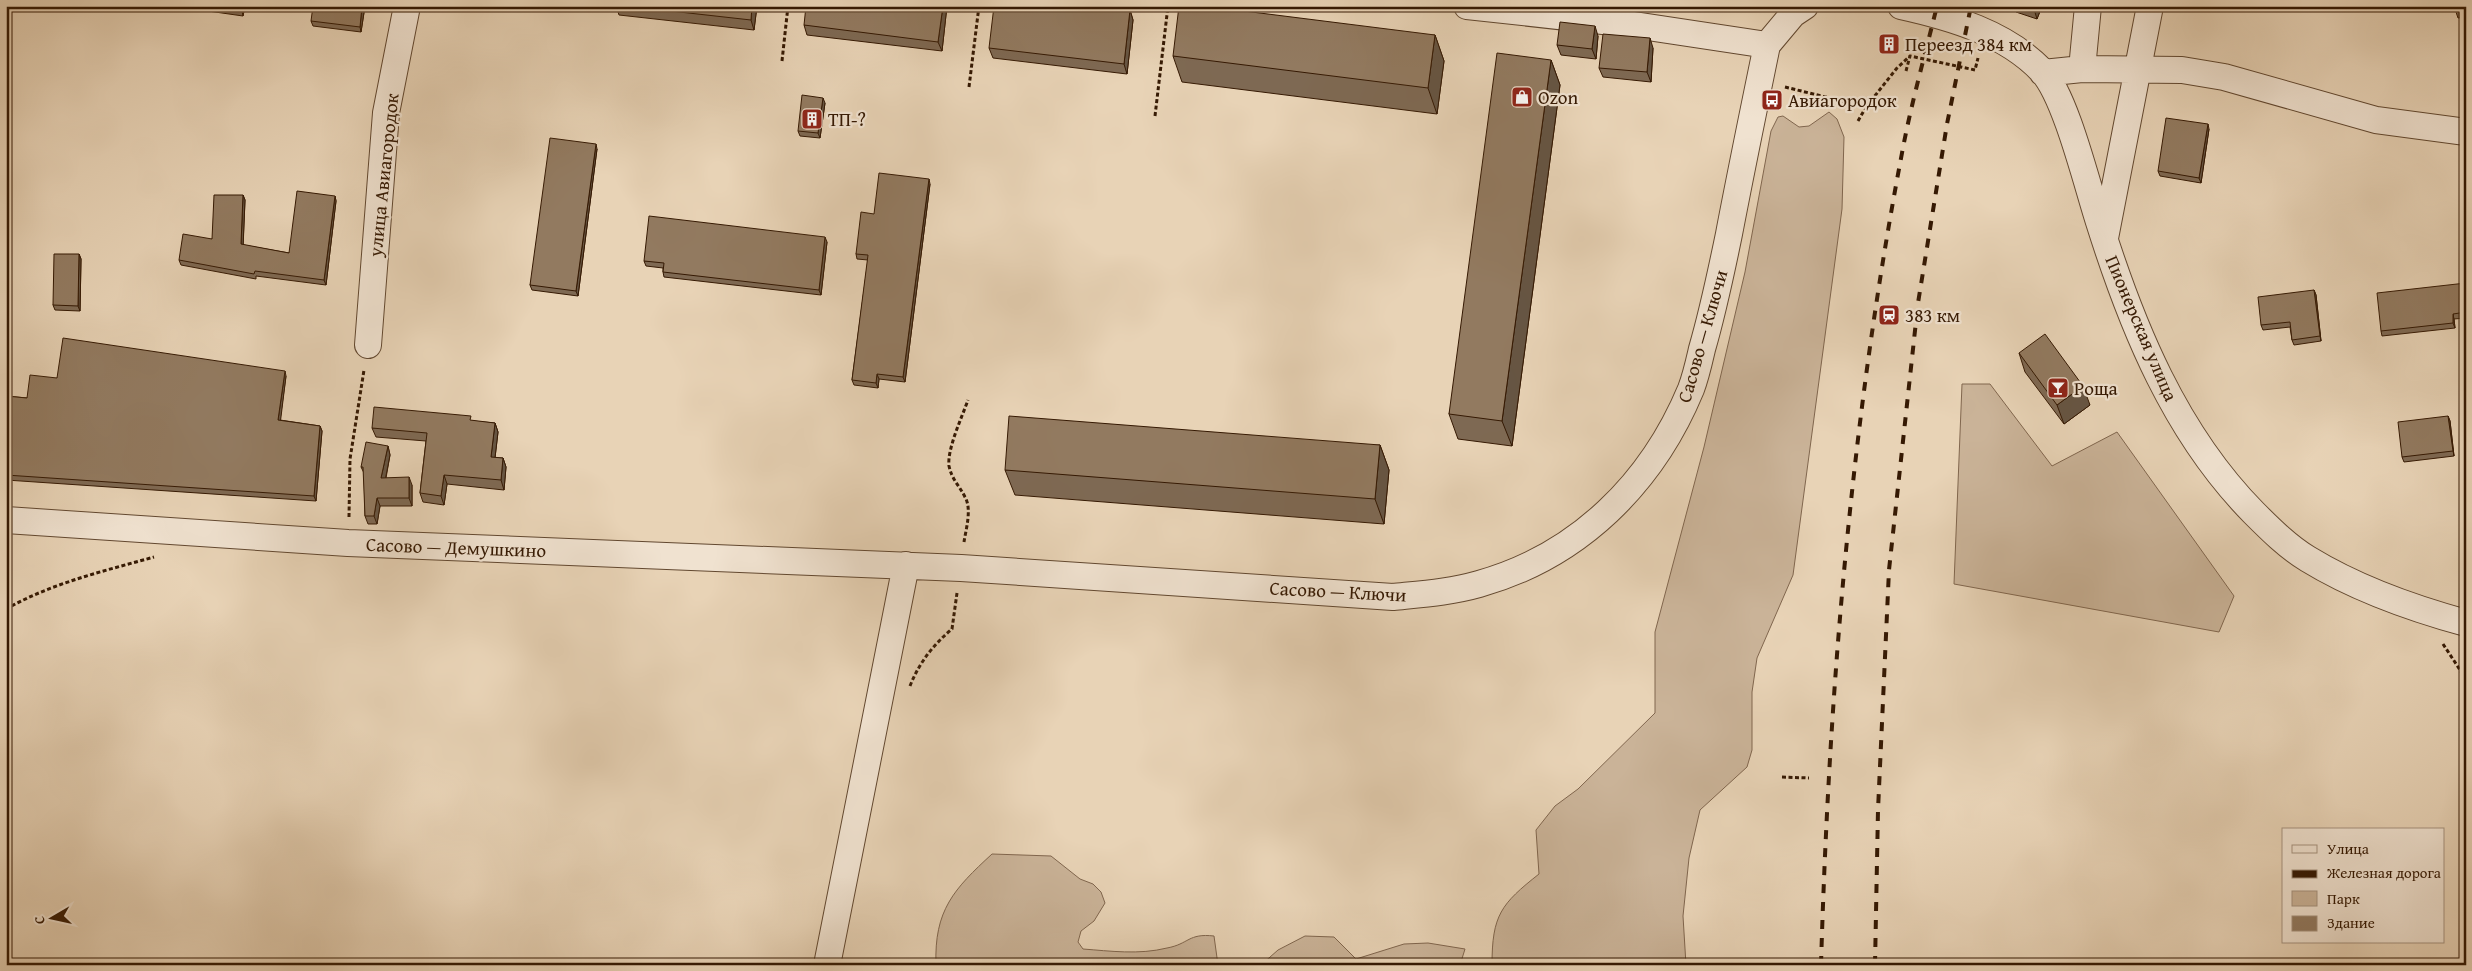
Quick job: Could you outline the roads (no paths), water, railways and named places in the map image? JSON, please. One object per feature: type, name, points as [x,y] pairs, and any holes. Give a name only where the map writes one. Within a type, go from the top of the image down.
[{"type":"street","name":"улица Авиагородок","points":[[368,345],[386,113],[407,6]]},
{"type":"street","points":[[1467,6],[1526,10],[1621,22],[1767,45],[1793,14],[1805,6]]},
{"type":"street","points":[[1901,6],[1985,33],[2009,44],[2044,73],[2082,69],[2182,70],[2224,77],[2376,120],[2466,132]]},
{"type":"street","points":[[2082,69],[2088,6]]},
{"type":"street","points":[[2105,241],[2136,69],[2150,6]]},
{"type":"street","name":"Сасово — Ключи","points":[[906,565],[1394,597],[1434,593],[1478,584],[1511,573],[1540,560],[1570,542],[1597,522],[1624,497],[1649,467],[1672,431],[1692,387],[1716,297],[1767,45]]},
{"type":"street","name":"Пионерская улица","points":[[2044,73],[2067,122],[2105,241],[2131,313],[2157,374],[2204,454],[2234,493],[2270,530],[2307,558],[2400,604],[2466,624]]},
{"type":"street","name":"Сасово — Демушкино","points":[[6,520],[348,543],[906,565]]},
{"type":"street","points":[[827,965],[906,565]]},
{"type":"railway","points":[[1821,965],[1830,761],[1837,659],[1845,557],[1856,456],[1884,253],[1902,153],[1937,6]]},
{"type":"railway","points":[[1875,965],[1878,810],[1889,570],[1918,303],[1947,124],[1971,6]]},
{"type":"place","name":"Переезд 384 км","points":[[1889,44]]},
{"type":"place","name":"Ozon","points":[[1522,97]]},
{"type":"place","name":"Авиагородок","points":[[1772,100]]},
{"type":"place","name":"ТП-?","points":[[812,119]]},
{"type":"place","name":"383 км","points":[[1889,315]]},
{"type":"place","name":"Роща","points":[[2058,388]]}]
